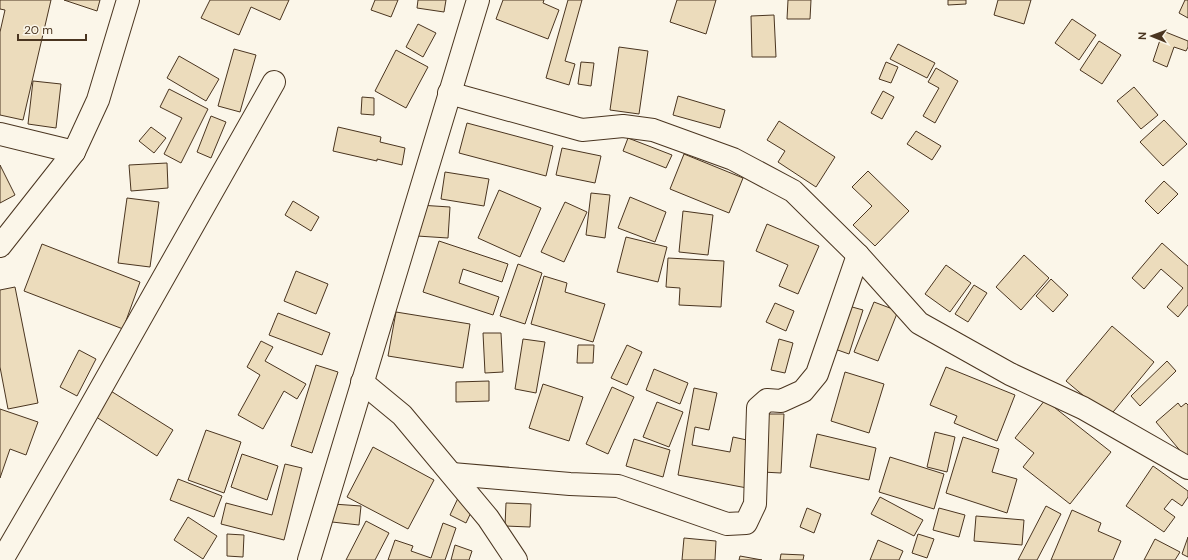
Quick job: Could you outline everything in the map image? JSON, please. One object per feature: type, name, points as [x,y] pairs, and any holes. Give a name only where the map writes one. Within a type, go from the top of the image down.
[{"type":"street","points":[[0,246],[74,152],[98,100],[128,0]]},
{"type":"street","points":[[309,560],[478,0]]},
{"type":"street","points":[[2,560],[70,444],[274,82]]},
{"type":"street","points":[[449,93],[582,130],[623,126],[652,130],[733,159],[794,191],[858,255],[919,324],[1010,374],[1083,408],[1188,468]]},
{"type":"street","points":[[0,134],[74,152]]},
{"type":"street","points":[[452,474],[570,484],[618,486],[727,524],[746,523],[755,504],[758,408],[767,400],[781,401],[804,392],[817,374],[858,255]]},
{"type":"street","points":[[362,382],[402,415],[488,518],[516,560]]},
{"type":"building","points":[[0,0],[51,0],[23,120],[0,115],[0,32],[5,10],[0,9]]},
{"type":"building","points":[[64,0],[100,0],[97,11]]},
{"type":"building","points":[[210,0],[289,0],[280,20],[251,7],[239,35],[201,18]]},
{"type":"building","points":[[375,0],[398,0],[391,17],[371,10]]},
{"type":"building","points":[[418,0],[446,0],[444,12],[417,8]]},
{"type":"building","points":[[503,0],[544,0],[543,3],[559,10],[548,39],[496,19]]},
{"type":"building","points":[[568,0],[582,0],[565,61],[575,64],[569,85],[546,78]]},
{"type":"building","points":[[677,0],[716,0],[706,34],[670,22]]},
{"type":"building","points":[[788,0],[811,0],[810,19],[787,19]]},
{"type":"building","points":[[948,0],[966,0],[966,4],[948,5]]},
{"type":"building","points":[[998,0],[1031,0],[1024,24],[994,15]]},
{"type":"building","points":[[1185,0],[1188,0],[1188,18],[1179,13]]},
{"type":"building","points":[[774,15],[776,57],[752,57],[751,16]]},
{"type":"building","points":[[1072,19],[1096,35],[1079,60],[1055,43]]},
{"type":"building","points":[[418,24],[436,33],[423,57],[406,47]]},
{"type":"building","points":[[1163,31],[1188,41],[1186,51],[1174,47],[1167,67],[1153,61]]},
{"type":"building","points":[[1099,41],[1121,55],[1102,84],[1080,70]]},
{"type":"building","points":[[898,44],[935,63],[927,78],[890,59]]},
{"type":"building","points":[[619,47],[648,51],[639,114],[610,110]]},
{"type":"building","points":[[234,49],[256,55],[240,112],[218,106]]},
{"type":"building","points":[[396,50],[428,67],[406,108],[375,91]]},
{"type":"building","points":[[179,56],[219,79],[206,101],[167,78]]},
{"type":"building","points":[[581,62],[594,63],[591,86],[578,84]]},
{"type":"building","points":[[886,62],[898,67],[891,83],[879,79]]},
{"type":"building","points":[[936,68],[958,81],[935,123],[923,116],[939,88],[928,82]]},
{"type":"building","points":[[33,81],[61,84],[56,128],[28,124]]},
{"type":"building","points":[[1134,87],[1158,115],[1141,129],[1117,101]]},
{"type":"building","points":[[169,89],[208,109],[181,163],[164,154],[182,118],[160,107]]},
{"type":"building","points":[[883,91],[894,97],[882,119],[871,113]]},
{"type":"building","points":[[678,96],[725,110],[720,128],[673,115]]},
{"type":"building","points":[[362,97],[374,98],[374,115],[361,114]]},
{"type":"building","points":[[211,116],[226,122],[211,158],[197,152]]},
{"type":"building","points":[[1164,120],[1187,144],[1163,166],[1140,142]]},
{"type":"building","points":[[779,121],[835,157],[816,187],[778,162],[785,151],[767,140]]},
{"type":"building","points":[[467,123],[553,146],[546,176],[459,153]]},
{"type":"building","points":[[151,127],[166,138],[154,153],[139,141]]},
{"type":"building","points":[[338,127],[381,137],[380,142],[405,148],[402,165],[333,151]]},
{"type":"building","points":[[916,131],[941,146],[932,160],[907,144]]},
{"type":"building","points":[[628,138],[672,155],[666,168],[623,151]]},
{"type":"building","points":[[562,148],[601,156],[595,183],[556,175]]},
{"type":"building","points":[[684,154],[743,178],[729,213],[670,189]]},
{"type":"building","points":[[167,163],[168,188],[131,191],[129,165]]},
{"type":"building","points":[[0,165],[15,195],[0,203]]},
{"type":"building","points":[[868,171],[909,211],[875,246],[853,225],[872,206],[852,187]]},
{"type":"building","points":[[445,172],[489,179],[484,206],[441,199]]},
{"type":"building","points":[[1164,181],[1178,194],[1158,214],[1145,201]]},
{"type":"building","points":[[499,190],[541,208],[520,257],[478,238]]},
{"type":"building","points":[[591,193],[610,195],[605,238],[586,235]]},
{"type":"building","points":[[630,197],[666,212],[655,242],[618,228]]},
{"type":"building","points":[[127,198],[159,202],[150,267],[118,263]]},
{"type":"building","points":[[293,201],[319,217],[311,231],[285,215]]},
{"type":"building","points":[[565,202],[587,212],[564,262],[541,252]]},
{"type":"building","points":[[419,205],[450,207],[448,238],[417,236]]},
{"type":"building","points":[[683,211],[713,215],[708,255],[679,252]]},
{"type":"building","points":[[767,224],[819,246],[798,294],[779,286],[788,265],[756,251]]},
{"type":"building","points":[[626,237],[667,247],[658,282],[617,272]]},
{"type":"building","points":[[439,241],[508,264],[502,282],[463,269],[459,283],[499,297],[493,315],[423,292]]},
{"type":"building","points":[[1162,243],[1188,266],[1188,305],[1178,317],[1167,307],[1183,288],[1161,269],[1144,289],[1132,278]]},
{"type":"building","points":[[42,244],[140,282],[123,329],[24,291]]},
{"type":"building","points":[[1024,255],[1049,278],[1021,310],[996,287]]},
{"type":"building","points":[[668,258],[724,261],[721,307],[679,305],[680,288],[666,287]]},
{"type":"building","points":[[518,264],[542,273],[525,324],[500,316]]},
{"type":"building","points":[[946,265],[971,283],[950,312],[925,294]]},
{"type":"building","points":[[296,271],[328,284],[316,314],[284,301]]},
{"type":"building","points":[[544,276],[567,283],[565,292],[605,304],[593,342],[531,324]]},
{"type":"building","points":[[1051,279],[1068,295],[1053,312],[1036,296]]},
{"type":"building","points":[[974,285],[987,293],[968,322],[955,314]]},
{"type":"building","points":[[15,287],[38,403],[8,409],[0,367],[0,290]]},
{"type":"building","points":[[874,302],[898,311],[878,361],[854,352]]},
{"type":"building","points":[[775,303],[794,311],[786,331],[766,322]]},
{"type":"building","points":[[845,305],[863,310],[849,354],[832,348]]},
{"type":"building","points":[[396,312],[470,324],[463,368],[388,356]]},
{"type":"building","points":[[278,313],[330,333],[322,355],[269,335]]},
{"type":"building","points":[[1112,326],[1154,362],[1109,417],[1066,381]]},
{"type":"building","points":[[483,333],[501,333],[503,372],[485,373]]},
{"type":"building","points":[[523,339],[545,342],[536,393],[515,389]]},
{"type":"building","points":[[779,339],[793,343],[785,373],[771,370]]},
{"type":"building","points":[[261,341],[273,347],[265,361],[306,384],[297,399],[284,391],[263,429],[238,415],[260,375],[247,367]]},
{"type":"building","points":[[578,345],[594,345],[593,363],[577,363]]},
{"type":"building","points":[[627,345],[642,352],[627,385],[611,378]]},
{"type":"building","points":[[79,350],[96,359],[77,396],[60,387]]},
{"type":"building","points":[[1167,361],[1176,371],[1140,406],[1131,396]]},
{"type":"building","points":[[316,365],[338,372],[312,453],[291,446]]},
{"type":"building","points":[[946,367],[1015,395],[997,441],[954,423],[957,416],[930,405]]},
{"type":"building","points":[[654,369],[688,383],[680,404],[646,390]]},
{"type":"building","points":[[845,372],[884,384],[869,433],[831,421]]},
{"type":"building","points":[[489,381],[489,401],[456,402],[456,382]]},
{"type":"building","points":[[543,384],[583,397],[569,441],[529,428]]},
{"type":"building","points":[[612,387],[634,397],[608,454],[586,444]]},
{"type":"building","points":[[106,388],[173,430],[157,456],[90,413]]},
{"type":"building","points":[[694,388],[717,393],[709,430],[695,427],[692,445],[730,452],[733,437],[756,442],[747,488],[678,475]]},
{"type":"building","points":[[1045,400],[1111,452],[1070,504],[1023,467],[1034,453],[1015,438]]},
{"type":"building","points":[[657,402],[683,412],[669,447],[643,437]]},
{"type":"building","points":[[1178,403],[1181,407],[1186,403],[1188,405],[1188,460],[1156,422]]},
{"type":"building","points":[[0,409],[38,422],[26,455],[10,449],[0,478]]},
{"type":"building","points":[[764,414],[784,414],[781,473],[762,472]]},
{"type":"building","points":[[206,430],[241,442],[224,493],[188,480]]},
{"type":"building","points":[[935,432],[955,437],[947,472],[927,467]]},
{"type":"building","points":[[817,434],[876,448],[869,480],[810,467]]},
{"type":"building","points":[[963,437],[999,449],[992,472],[1017,479],[1007,513],[946,493]]},
{"type":"building","points":[[634,439],[670,450],[663,477],[626,466]]},
{"type":"building","points":[[373,447],[434,480],[408,529],[347,497]]},
{"type":"building","points":[[242,454],[278,466],[267,500],[231,487]]},
{"type":"building","points":[[890,457],[944,474],[934,509],[879,492]]},
{"type":"building","points":[[285,464],[302,468],[284,540],[221,524],[226,503],[272,515]]},
{"type":"building","points":[[1153,466],[1188,491],[1188,497],[1182,506],[1172,499],[1164,509],[1175,517],[1164,532],[1126,506]]},
{"type":"building","points":[[178,479],[222,496],[214,517],[170,500]]},
{"type":"building","points":[[459,496],[475,504],[466,523],[450,515]]},
{"type":"building","points":[[880,497],[923,520],[914,536],[871,514]]},
{"type":"building","points":[[506,503],[531,504],[530,527],[505,526]]},
{"type":"building","points":[[333,504],[361,506],[359,525],[332,522]]},
{"type":"building","points":[[1046,506],[1061,514],[1037,560],[1018,560]]},
{"type":"building","points":[[807,508],[821,514],[814,533],[800,527]]},
{"type":"building","points":[[939,508],[965,515],[959,537],[933,530]]},
{"type":"building","points":[[1072,510],[1101,523],[1098,531],[1121,541],[1113,560],[1051,560]]},
{"type":"building","points":[[976,516],[1024,520],[1022,545],[974,541]]},
{"type":"building","points":[[188,517],[217,536],[203,559],[174,540]]},
{"type":"building","points":[[366,521],[389,533],[375,560],[346,560]]},
{"type":"building","points":[[443,523],[456,528],[445,560],[388,560],[395,540],[413,546],[411,551],[431,558]]},
{"type":"building","points":[[227,534],[244,535],[243,557],[227,556]]},
{"type":"building","points":[[918,534],[934,539],[927,558],[912,553]]},
{"type":"building","points":[[1188,537],[1188,557],[1182,554]]},
{"type":"building","points":[[684,538],[716,541],[715,560],[682,560]]},
{"type":"building","points":[[1155,539],[1180,552],[1175,560],[1144,560]]},
{"type":"building","points":[[878,540],[903,551],[899,560],[870,560]]},
{"type":"building","points":[[455,545],[472,551],[469,560],[451,560]]},
{"type":"building","points":[[781,554],[804,555],[803,560],[780,560]]},
{"type":"building","points":[[740,556],[762,560],[739,560]]}]
